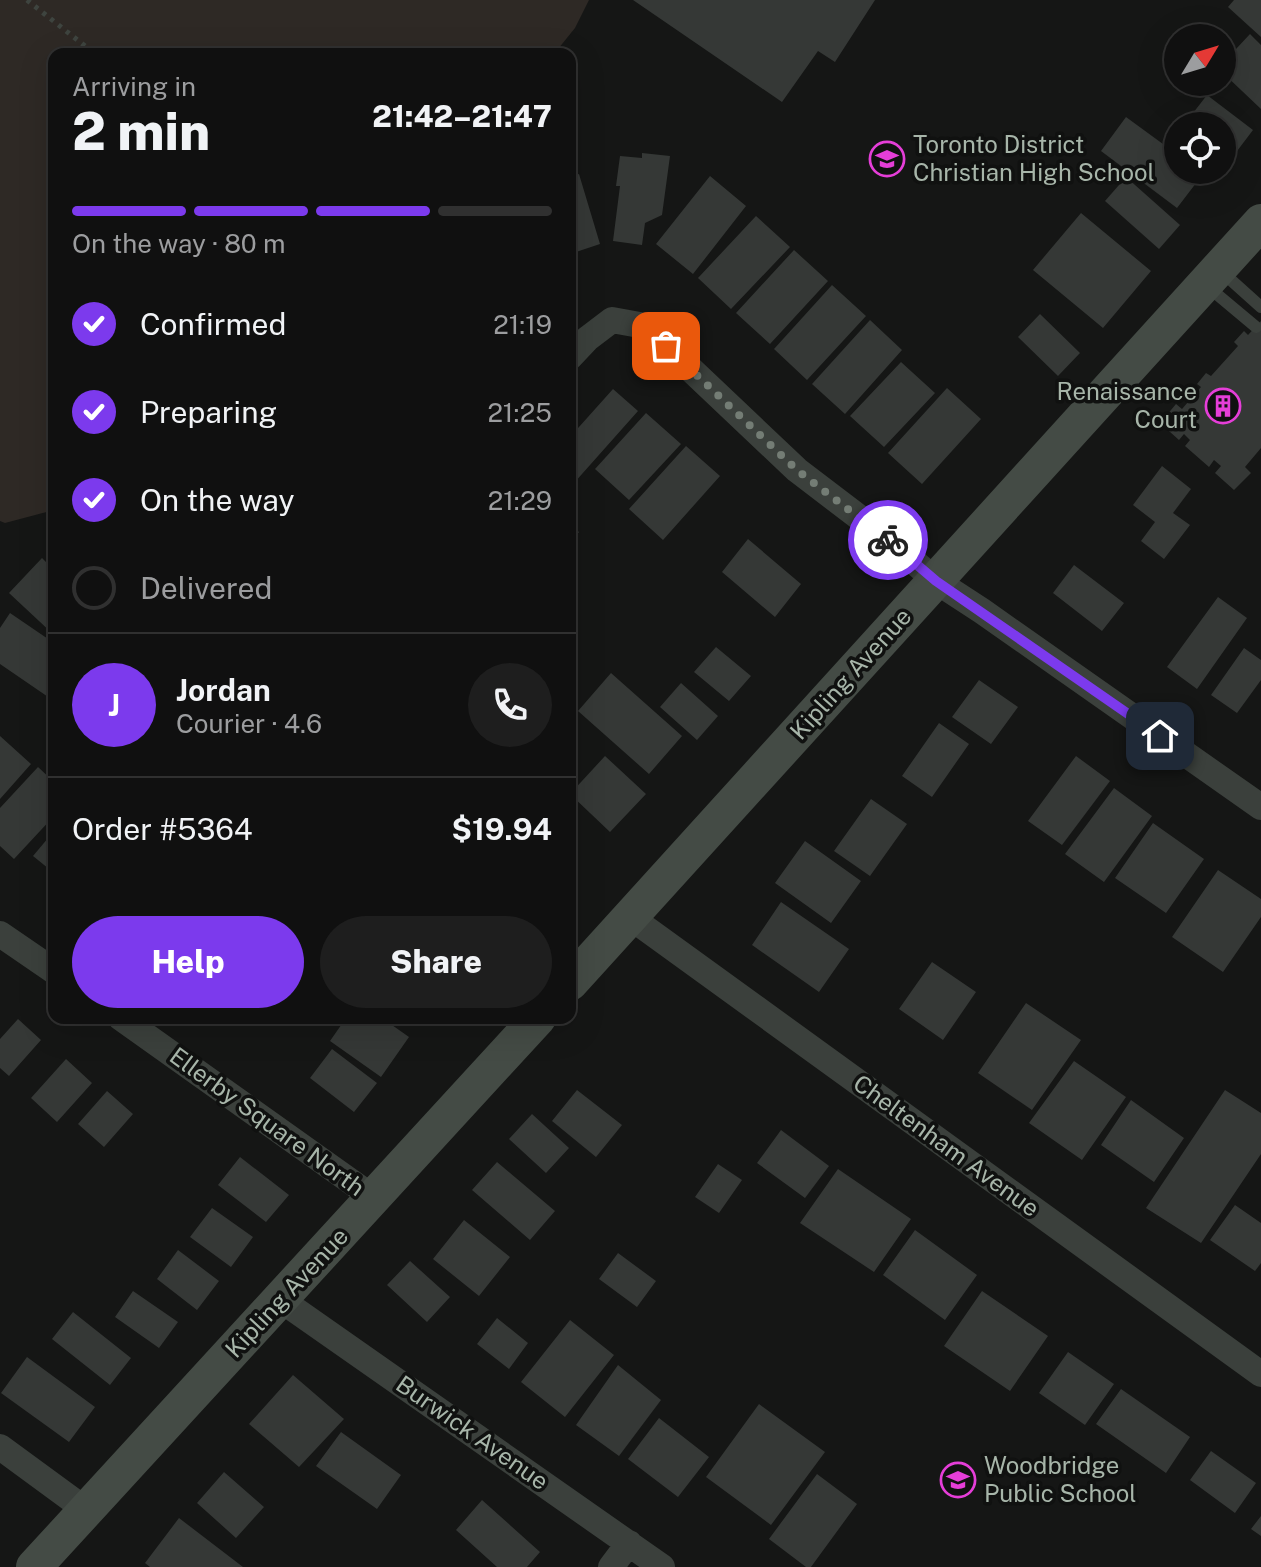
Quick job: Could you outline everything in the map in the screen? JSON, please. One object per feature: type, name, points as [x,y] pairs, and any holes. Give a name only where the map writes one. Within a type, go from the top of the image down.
[{"type":"street","name":"Kipling Avenue","points":[[576,976],[1261,222]]},
{"type":"street","points":[[576,351],[612,320],[645,326],[797,470],[936,581],[1261,807]]},
{"type":"street","name":"Cheltenham Avenue","points":[[630,917],[1261,1374]]},
{"type":"street","points":[[0,934],[48,967]]},
{"type":"street","name":"Ellerby Square North","points":[[129,1024],[374,1198]]},
{"type":"street","name":"Kipling Avenue","points":[[34,1567],[533,1024]]},
{"type":"street","name":"Burwick Avenue","points":[[281,1300],[662,1567]]},
{"type":"street","points":[[0,1447],[86,1510]]},
{"type":"street","points":[[611,1567],[629,1543]]},
{"type":"lane","points":[[1212,276],[1261,307]]},
{"type":"lane","points":[[1212,276],[1256,327]]},
{"type":"path","points":[[27,0],[87,48]]},
{"type":"shaded area","points":[[0,0],[589,0],[575,28],[559,48],[48,48],[48,512],[5,523],[0,521]]},
{"type":"building","points":[[633,0],[875,0],[835,62],[818,51],[782,102]]},
{"type":"building","points":[[1234,0],[1261,0],[1261,37],[1228,7]]},
{"type":"building","points":[[1250,34],[1261,45],[1261,109],[1236,85],[1236,49]]},
{"type":"building","points":[[1208,96],[1229,112],[1194,112]]},
{"type":"building","points":[[1126,117],[1164,145],[1164,184],[1195,184],[1177,208],[1101,151]]},
{"type":"building","points":[[1236,117],[1253,130],[1236,152]]},
{"type":"building","points":[[642,153],[670,156],[662,215],[645,223],[642,245],[613,241],[620,186],[616,186],[620,156],[642,158]]},
{"type":"building","points":[[579,174],[600,244],[576,252],[576,175]]},
{"type":"building","points":[[710,176],[746,206],[693,274],[656,244]]},
{"type":"building","points":[[1126,177],[1180,225],[1159,249],[1105,201]]},
{"type":"building","points":[[1081,213],[1151,271],[1103,328],[1033,270]]},
{"type":"building","points":[[756,216],[790,247],[731,309],[698,278]]},
{"type":"building","points":[[794,250],[828,281],[770,344],[736,313]]},
{"type":"building","points":[[832,285],[866,316],[807,380],[774,349]]},
{"type":"building","points":[[1040,314],[1080,353],[1058,376],[1018,337]]},
{"type":"building","points":[[870,320],[902,350],[845,414],[812,384]]},
{"type":"building","name":"Renaissance Court","points":[[1261,321],[1261,448],[1245,467],[1251,473],[1234,490],[1215,473],[1221,466],[1214,460],[1209,467],[1185,446],[1190,440],[1184,434],[1179,440],[1160,423],[1176,404],[1182,409],[1201,387],[1197,384],[1206,373],[1211,376],[1238,346],[1234,342],[1244,331],[1248,335]]},
{"type":"building","points":[[901,362],[935,393],[884,447],[850,416]]},
{"type":"building","points":[[947,388],[981,419],[922,484],[888,453]]},
{"type":"building","points":[[613,389],[638,411],[576,481],[576,430]]},
{"type":"building","points":[[646,413],[681,444],[629,500],[595,469]]},
{"type":"building","points":[[686,446],[720,476],[663,540],[629,509]]},
{"type":"building","points":[[1162,466],[1191,489],[1173,513],[1190,525],[1164,559],[1141,541],[1155,522],[1133,505]]},
{"type":"building","points":[[748,539],[801,584],[775,617],[722,572]]},
{"type":"building","points":[[42,558],[48,564],[48,629],[9,593]]},
{"type":"building","points":[[1074,565],[1124,603],[1102,631],[1053,593]]},
{"type":"building","points":[[1218,597],[1247,618],[1197,689],[1167,667]]},
{"type":"building","points":[[10,613],[48,639],[48,697],[0,664],[0,628]]},
{"type":"building","points":[[716,647],[751,676],[729,701],[694,672]]},
{"type":"building","points":[[1244,648],[1261,660],[1261,680],[1237,713],[1211,695]]},
{"type":"building","points":[[611,673],[682,736],[649,774],[578,711]]},
{"type":"building","points":[[979,680],[1018,707],[991,744],[952,717]]},
{"type":"building","points":[[681,683],[718,716],[697,740],[660,707]]},
{"type":"building","points":[[939,723],[969,744],[932,797],[902,776]]},
{"type":"building","points":[[0,736],[31,764],[0,799]]},
{"type":"building","points":[[605,756],[646,794],[610,832],[576,800],[576,787]]},
{"type":"building","points":[[1076,756],[1110,781],[1062,845],[1028,821]]},
{"type":"building","points":[[38,767],[48,776],[48,822],[14,859],[0,846],[0,808]]},
{"type":"building","points":[[1114,788],[1152,816],[1104,882],[1065,854]]},
{"type":"building","points":[[871,799],[907,824],[870,876],[834,851]]},
{"type":"building","points":[[1153,823],[1204,859],[1166,913],[1115,878]]},
{"type":"building","points":[[48,838],[48,868],[33,856]]},
{"type":"building","points":[[805,841],[861,881],[831,923],[775,883]]},
{"type":"building","points":[[1218,870],[1261,899],[1261,917],[1223,972],[1172,937]]},
{"type":"building","points":[[781,902],[849,949],[819,992],[752,945]]},
{"type":"building","points":[[932,962],[976,992],[943,1040],[899,1009]]},
{"type":"building","points":[[1026,1003],[1081,1040],[1032,1110],[978,1073]]},
{"type":"building","points":[[18,1019],[41,1040],[9,1076],[0,1068],[0,1039]]},
{"type":"building","points":[[342,1024],[391,1024],[409,1037],[381,1077],[330,1041]]},
{"type":"building","points":[[332,1049],[377,1083],[354,1112],[310,1078]]},
{"type":"building","points":[[66,1059],[92,1083],[57,1122],[31,1098]]},
{"type":"building","points":[[1074,1061],[1126,1097],[1082,1160],[1029,1123]]},
{"type":"building","points":[[577,1090],[622,1125],[596,1157],[552,1121]]},
{"type":"building","points":[[1225,1090],[1261,1113],[1261,1154],[1201,1243],[1146,1208]]},
{"type":"building","points":[[107,1091],[133,1114],[104,1147],[78,1124]]},
{"type":"building","points":[[1131,1100],[1184,1138],[1154,1182],[1101,1145]]},
{"type":"building","points":[[532,1114],[569,1148],[546,1173],[509,1139]]},
{"type":"building","points":[[781,1130],[829,1166],[805,1198],[757,1163]]},
{"type":"building","points":[[240,1157],[289,1195],[266,1222],[218,1185]]},
{"type":"building","points":[[497,1162],[555,1211],[530,1240],[472,1190]]},
{"type":"building","points":[[718,1164],[742,1180],[719,1213],[695,1197]]},
{"type":"building","points":[[838,1169],[911,1219],[874,1272],[800,1223]]},
{"type":"building","points":[[1235,1205],[1261,1223],[1261,1263],[1255,1271],[1210,1240]]},
{"type":"building","points":[[212,1208],[253,1237],[231,1267],[190,1237]]},
{"type":"building","points":[[464,1220],[510,1257],[479,1296],[433,1259]]},
{"type":"building","points":[[915,1230],[977,1275],[945,1320],[883,1275]]},
{"type":"building","points":[[178,1250],[219,1281],[197,1310],[157,1279]]},
{"type":"building","points":[[618,1253],[656,1281],[637,1307],[599,1279]]},
{"type":"building","points":[[410,1261],[450,1297],[427,1322],[387,1285]]},
{"type":"building","points":[[133,1291],[178,1322],[159,1348],[115,1317]]},
{"type":"building","points":[[982,1291],[1048,1336],[1010,1391],[944,1346]]},
{"type":"building","points":[[73,1312],[131,1358],[110,1385],[52,1339]]},
{"type":"building","points":[[497,1318],[528,1343],[509,1369],[477,1344]]},
{"type":"building","points":[[570,1320],[614,1355],[565,1417],[521,1382]]},
{"type":"building","points":[[1068,1352],[1114,1384],[1085,1425],[1039,1393]]},
{"type":"building","points":[[27,1357],[95,1407],[69,1442],[1,1393]]},
{"type":"building","points":[[618,1365],[661,1400],[619,1456],[576,1425]]},
{"type":"building","points":[[293,1375],[344,1419],[299,1467],[249,1424]]},
{"type":"building","points":[[1121,1389],[1190,1437],[1166,1473],[1096,1424]]},
{"type":"building","points":[[759,1404],[825,1452],[771,1525],[706,1477]]},
{"type":"building","points":[[659,1418],[709,1457],[678,1497],[628,1459]]},
{"type":"building","points":[[341,1432],[401,1475],[377,1509],[316,1466]]},
{"type":"building","points":[[1211,1451],[1256,1483],[1235,1513],[1190,1480]]},
{"type":"building","points":[[224,1472],[264,1507],[236,1538],[197,1503]]},
{"type":"building","points":[[817,1474],[857,1504],[811,1567],[806,1567],[769,1539]]},
{"type":"building","points":[[482,1500],[540,1552],[527,1567],[497,1567],[456,1530]]},
{"type":"building","points":[[1261,1516],[1261,1536],[1251,1529]]},
{"type":"building","points":[[179,1518],[243,1567],[150,1567],[145,1563]]},
{"type":"way so far","points":[[666,346],[797,470],[888,540]]},
{"type":"place","name":"Toronto District Christian High School","points":[[887,159]]},
{"type":"place","name":"Renaissance Court","points":[[1223,406]]},
{"type":"place","name":"Woodbridge Public School","points":[[958,1480]]},
{"type":"route","points":[[888,540],[936,581],[1160,736]]}]
